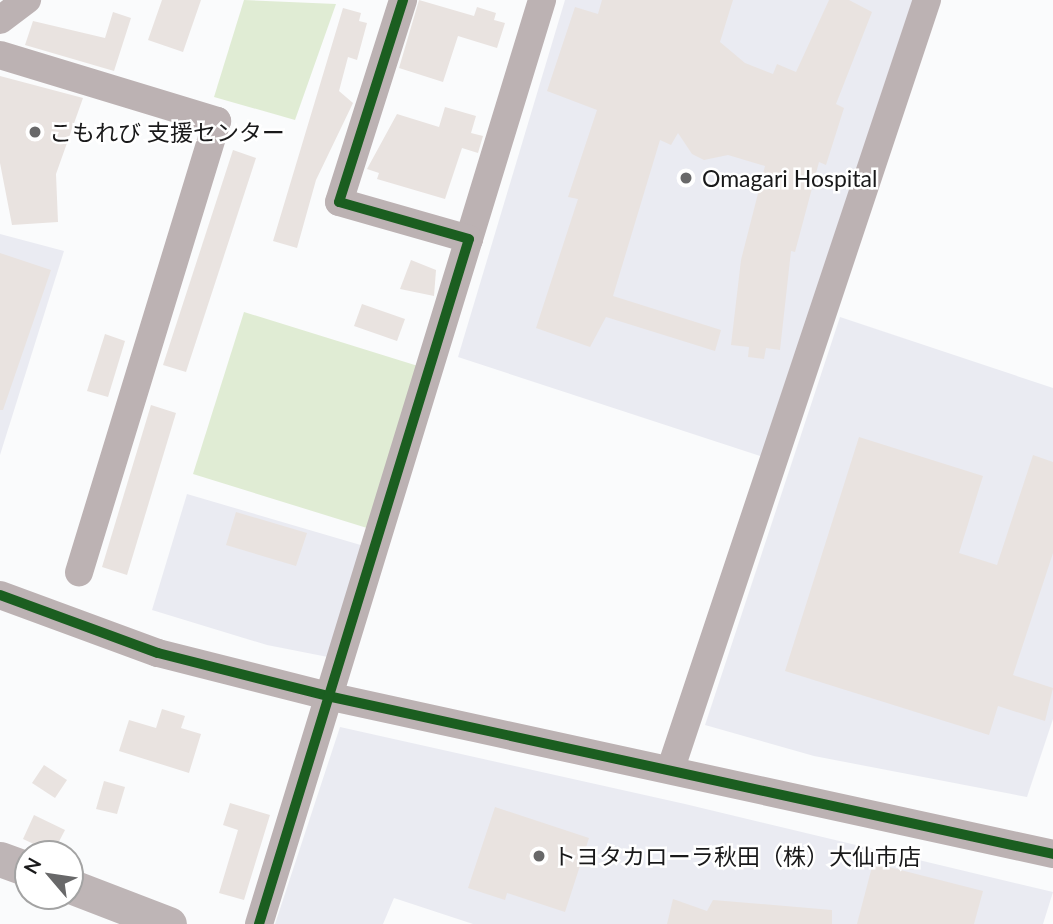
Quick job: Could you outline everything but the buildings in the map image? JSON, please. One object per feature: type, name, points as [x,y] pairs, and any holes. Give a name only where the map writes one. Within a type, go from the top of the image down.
[{"type":"main road","points":[[84,891],[169,924]]},
{"type":"street","points":[[0,20],[27,0]]},
{"type":"street","points":[[403,0],[339,202],[469,239]]},
{"type":"street","points":[[259,924],[332,697],[542,0]]},
{"type":"street","points":[[671,768],[927,0]]},
{"type":"street","points":[[0,55],[217,121],[79,572]]},
{"type":"street","points":[[0,595],[158,653],[332,697],[671,768],[1053,854]]},
{"type":"shaded area","name":"Omagari Hospital","points":[[565,0],[919,0],[766,458],[458,357]]},
{"type":"shaded area","points":[[0,234],[64,251],[0,455]]},
{"type":"shaded area","points":[[840,317],[1053,388],[1053,719],[1027,797],[814,756],[705,725]]},
{"type":"shaded area","points":[[187,494],[364,546],[333,658],[267,645],[152,610]]},
{"type":"shaded area","points":[[340,727],[685,804],[1053,892],[1043,924],[473,924],[394,898],[383,924],[275,924]]},
{"type":"green space","points":[[244,0],[336,4],[295,120],[214,97]]},
{"type":"green space","points":[[244,312],[418,366],[367,528],[193,474]]},
{"type":"cycle path","points":[[259,924],[469,239],[339,202],[403,0]]},
{"type":"cycle path","points":[[0,595],[158,653],[332,697],[1053,854]]},
{"type":"place","name":"こもれび 支援センター","points":[[35,132]]},
{"type":"place","name":"Omagari Hospital","points":[[686,178]]},
{"type":"place","name":"トヨタカローラ秋田（株）大仙市店","points":[[539,856]]}]
